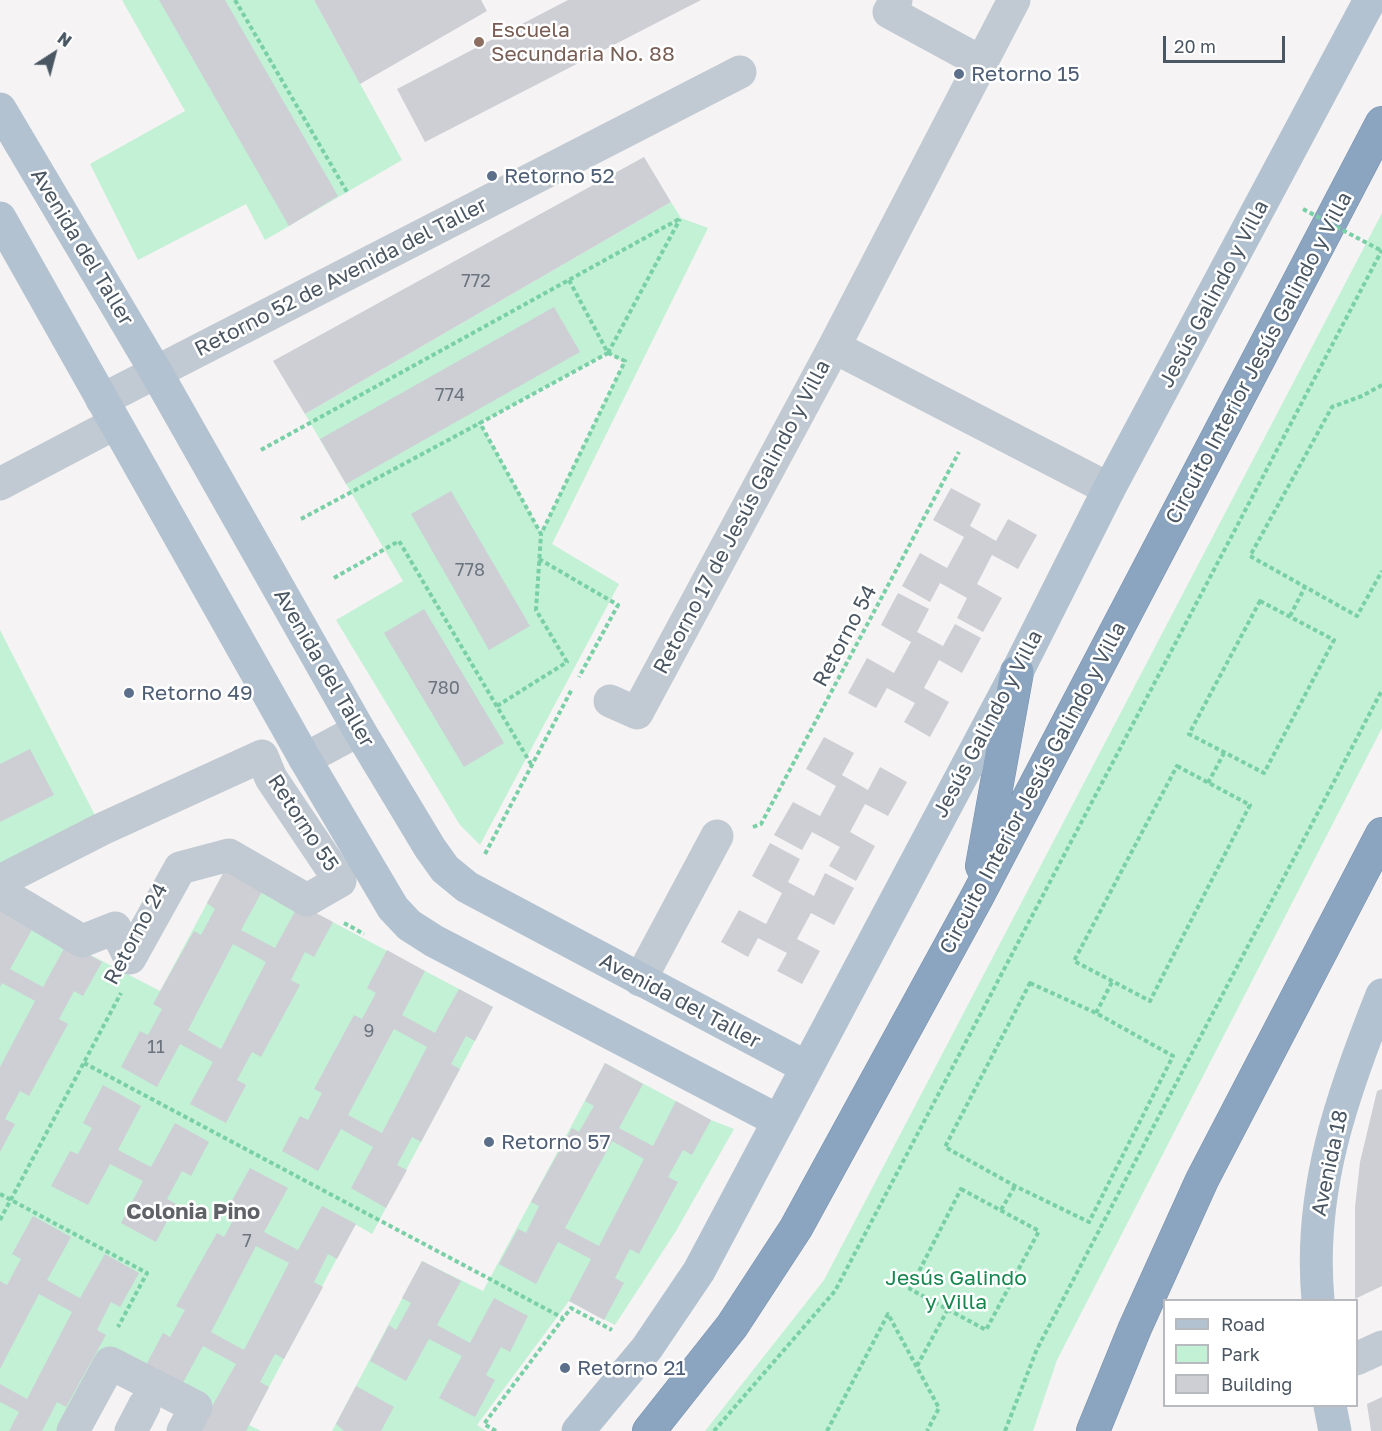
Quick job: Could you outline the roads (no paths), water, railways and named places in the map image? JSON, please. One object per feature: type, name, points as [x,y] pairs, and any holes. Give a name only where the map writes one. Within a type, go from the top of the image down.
[{"type":"highway","name":"Circuito Interior Jesús Galindo y Villa","points":[[649,1431],[732,1326],[796,1228],[976,897],[1382,123]]},
{"type":"highway","points":[[976,897],[1017,672]]},
{"type":"highway","points":[[1093,1431],[1135,1328],[1202,1180],[1381,837]]},
{"type":"main road","name":"Jesús Galindo y Villa","points":[[578,1431],[647,1348],[699,1271],[777,1120],[1017,672],[1109,489],[1370,0]]},
{"type":"main road","name":"Avenida del Taller","points":[[0,109],[156,372],[359,730],[445,869],[467,887],[806,1067]]},
{"type":"main road","points":[[0,218],[305,759],[393,908],[409,925],[434,941],[777,1120]]},
{"type":"main road","points":[[1368,1057],[1382,995]]},
{"type":"main road","name":"Avenida 18","points":[[1318,1299],[1317,1214],[1333,1132],[1368,1057]]},
{"type":"main road","points":[[1330,1407],[1335,1431]]},
{"type":"street","points":[[896,0],[889,12],[981,62]]},
{"type":"street","points":[[834,347],[1014,0]]},
{"type":"street","name":"Retorno 52 de Avenida del Taller","points":[[0,484],[108,412],[156,372],[740,72]]},
{"type":"street","name":"Retorno 17 de Jesús Galindo y Villa","points":[[610,701],[637,713],[834,347],[1109,489]]},
{"type":"street","points":[[305,759],[359,730]]},
{"type":"street","name":"Retorno 55","points":[[0,881],[102,829],[261,756],[271,778],[340,881],[307,900],[229,855],[180,868],[130,958],[115,928],[82,941],[0,892]]},
{"type":"street","points":[[640,980],[717,836]]},
{"type":"street","points":[[1358,1358],[1382,1347]]},
{"type":"street","points":[[73,1431],[110,1363],[196,1407],[183,1431]]},
{"type":"place","name":"Escuela Secundaria No. 88","points":[[479,42]]},
{"type":"place","name":"Retorno 15","points":[[959,74]]},
{"type":"place","name":"Retorno 52","points":[[492,176]]},
{"type":"place","name":"Retorno 49","points":[[129,693]]},
{"type":"place","name":"Retorno 57","points":[[489,1142]]},
{"type":"place","name":"Retorno 21","points":[[565,1368]]},
{"type":"district","name":"Colonia Pino","points":[[193,1212]]}]
